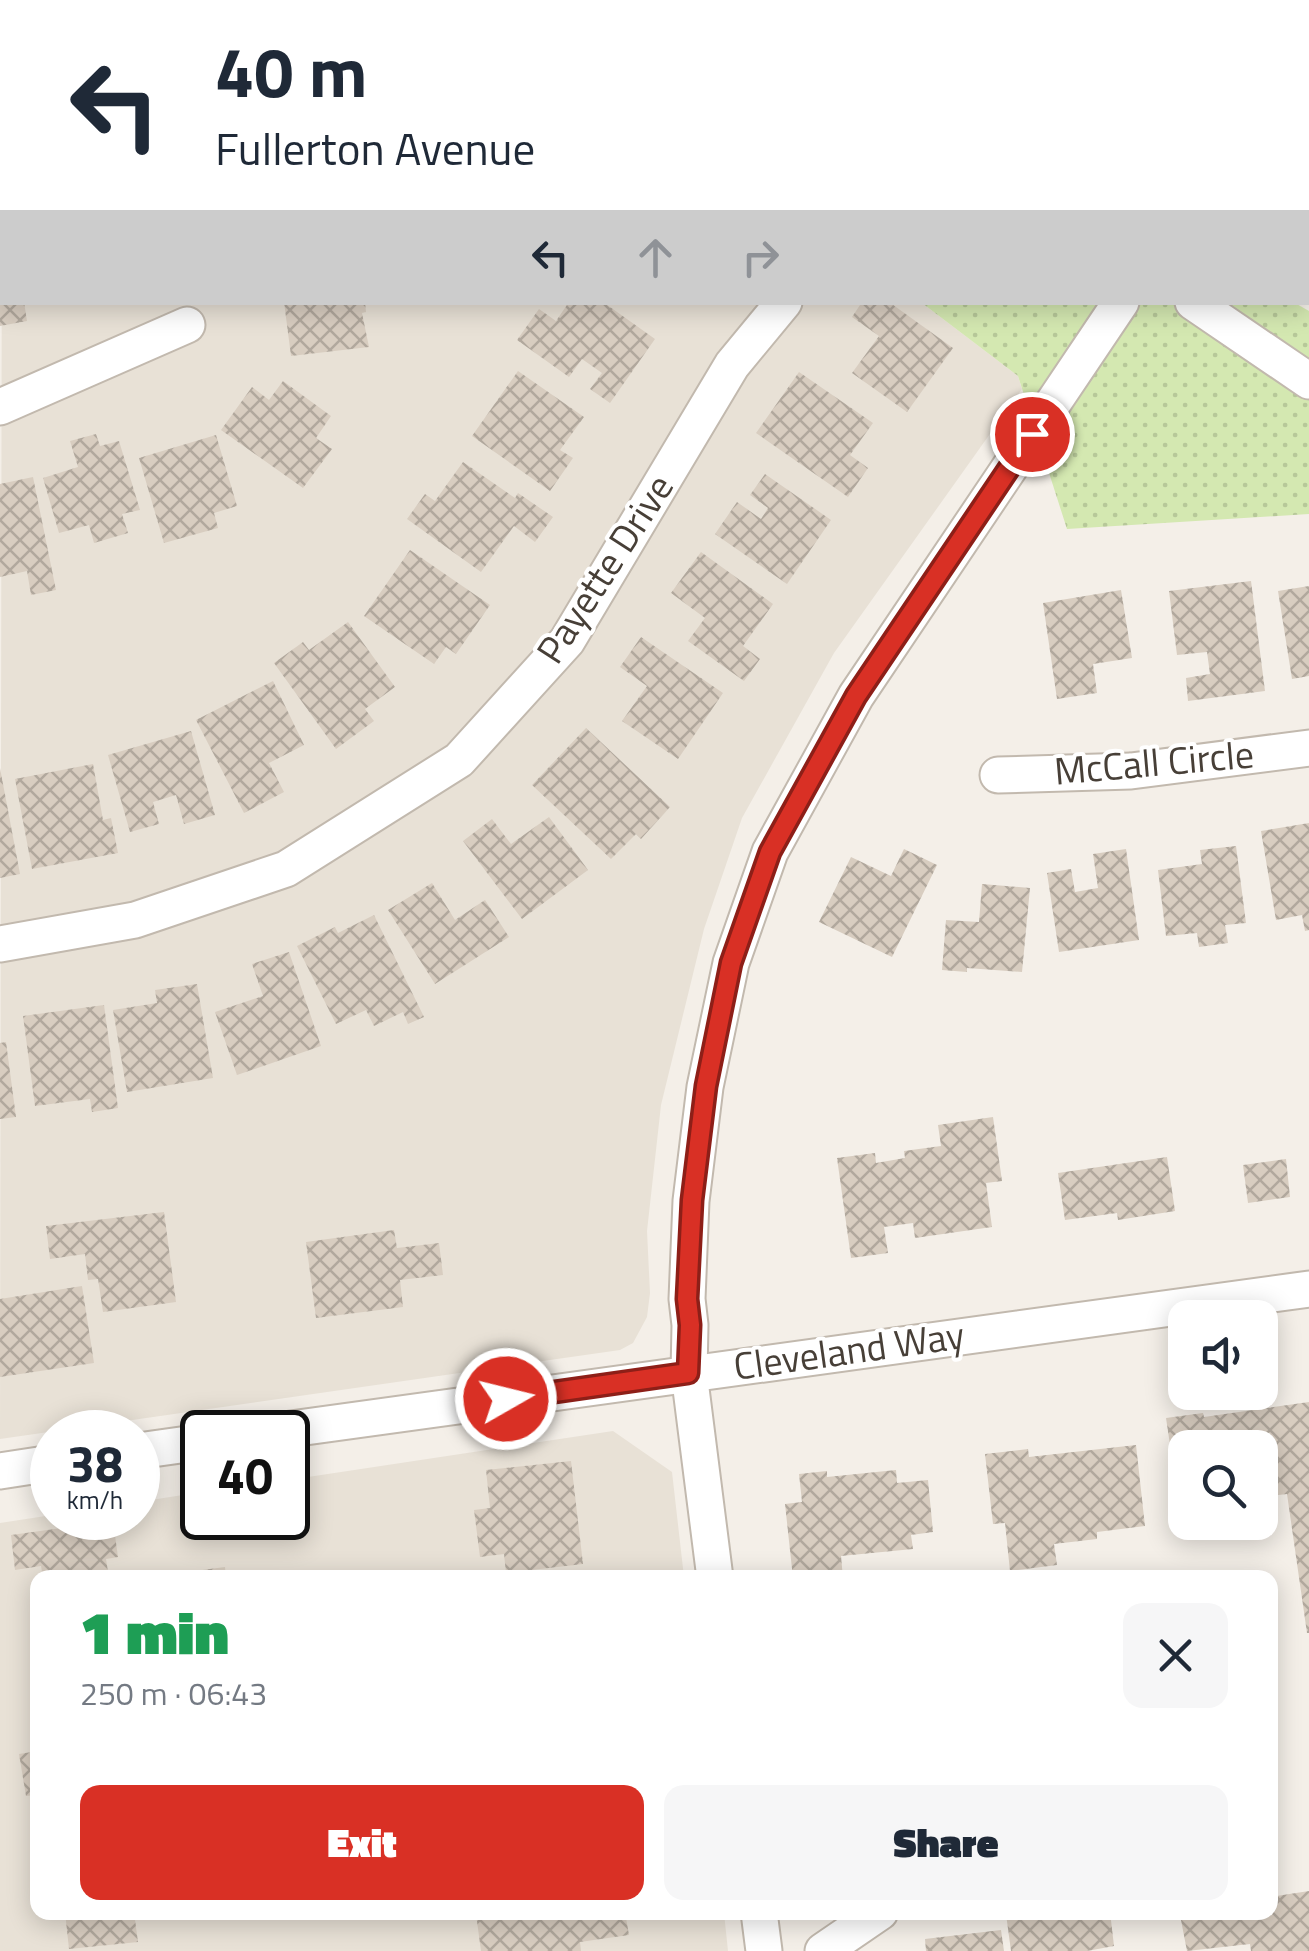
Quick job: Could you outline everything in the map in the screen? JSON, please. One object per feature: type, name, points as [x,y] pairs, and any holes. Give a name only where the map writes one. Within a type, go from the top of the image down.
[{"type":"street","name":"Payette Drive","points":[[0,944],[135,920],[286,869],[459,760],[566,641],[732,365],[782,305]]},
{"type":"street","points":[[714,1570],[688,1373],[687,1299],[692,1200],[706,1086],[731,963],[770,852],[856,696],[1119,305]]},
{"type":"street","points":[[1197,305],[1309,381]]},
{"type":"street","points":[[0,407],[187,326]]},
{"type":"street","name":"McCall Circle","points":[[998,775],[1131,771],[1309,748]]},
{"type":"street","name":"Cleveland Way","points":[[310,1426],[1309,1288]]},
{"type":"street","points":[[0,1470],[30,1466]]},
{"type":"street","points":[[760,1920],[764,1951]]},
{"type":"street","points":[[823,1951],[868,1920]]},
{"type":"shaded area","points":[[2,305],[925,305],[1018,376],[1022,389],[834,653],[742,818],[704,929],[661,1105],[647,1231],[650,1293],[647,1317],[633,1343],[620,1350],[180,1410],[180,1413],[160,1416],[160,1410],[30,1410],[30,1435],[0,1439]]},
{"type":"shaded area","points":[[613,1431],[672,1472],[683,1570],[30,1570],[30,1920],[725,1920],[728,1951],[0,1951],[0,1523],[30,1518],[30,1540],[160,1540],[160,1499],[180,1495],[180,1540],[310,1540],[310,1477]]},
{"type":"green space","points":[[925,305],[1298,305],[1309,311],[1309,514],[1067,529],[1018,376]]},
{"type":"building","points":[[0,305],[24,305],[27,321],[0,326]]},
{"type":"building","points":[[284,305],[365,305],[366,312],[362,313],[369,347],[291,356]]},
{"type":"building","points":[[567,305],[607,305],[655,339],[610,403],[590,389],[602,373],[582,359],[569,377],[517,340],[539,309],[556,321]]},
{"type":"building","points":[[860,305],[893,305],[953,348],[907,412],[852,373],[879,336],[852,317]]},
{"type":"building","points":[[518,371],[584,417],[560,450],[573,458],[550,491],[472,436]]},
{"type":"building","points":[[799,372],[873,423],[850,455],[868,468],[848,497],[756,433]]},
{"type":"building","points":[[283,381],[331,416],[316,438],[332,449],[303,488],[221,430],[252,387],[269,400]]},
{"type":"building","points":[[96,434],[100,446],[119,441],[140,510],[122,514],[128,533],[94,543],[89,525],[59,533],[43,478],[78,467],[70,441]]},
{"type":"building","points":[[216,435],[237,506],[214,513],[218,528],[164,543],[139,458]]},
{"type":"building","points":[[463,462],[515,498],[518,493],[553,517],[535,542],[514,526],[481,572],[407,519],[425,494],[435,501]]},
{"type":"building","points":[[765,474],[831,520],[787,584],[715,534],[737,502],[761,519],[768,508],[750,495]]},
{"type":"building","points":[[33,477],[56,590],[31,595],[27,571],[0,577],[0,484]]},
{"type":"building","points":[[410,550],[490,605],[456,654],[446,647],[434,664],[364,616]]},
{"type":"building","points":[[701,552],[773,604],[743,646],[760,659],[744,681],[688,641],[705,618],[671,593]]},
{"type":"building","points":[[1251,581],[1265,691],[1188,701],[1186,678],[1210,674],[1207,652],[1177,655],[1169,591]]},
{"type":"building","points":[[1309,586],[1309,676],[1292,679],[1278,591]]},
{"type":"building","points":[[1121,590],[1132,658],[1093,664],[1097,693],[1057,699],[1043,603]]},
{"type":"building","points":[[348,622],[395,687],[365,709],[374,721],[336,749],[274,663],[303,642],[309,650]]},
{"type":"building","points":[[641,637],[723,693],[678,759],[622,721],[647,686],[620,667]]},
{"type":"building","points":[[273,681],[304,745],[269,763],[284,792],[244,813],[196,720]]},
{"type":"building","points":[[586,728],[670,807],[641,839],[636,834],[611,859],[532,785]]},
{"type":"building","points":[[191,731],[215,815],[184,824],[176,795],[153,802],[159,824],[130,832],[108,755]]},
{"type":"building","points":[[93,764],[103,820],[111,818],[118,853],[32,869],[15,779]]},
{"type":"building","points":[[0,768],[20,874],[0,878]]},
{"type":"building","points":[[549,817],[588,870],[522,919],[463,841],[492,819],[511,844]]},
{"type":"building","points":[[1309,823],[1309,930],[1305,931],[1302,915],[1276,920],[1261,831]]},
{"type":"building","points":[[1236,846],[1246,923],[1225,925],[1228,943],[1199,947],[1197,933],[1166,936],[1158,870],[1202,864],[1200,850]]},
{"type":"building","points":[[904,849],[937,865],[892,957],[819,922],[851,857],[891,876]]},
{"type":"building","points":[[1126,849],[1139,940],[1059,952],[1047,873],[1071,869],[1075,892],[1098,888],[1093,854]]},
{"type":"building","points":[[432,883],[455,920],[485,900],[509,937],[435,984],[388,910]]},
{"type":"building","points":[[982,884],[1030,888],[1022,972],[942,970],[946,920],[979,922]]},
{"type":"building","points":[[374,915],[424,1017],[408,1024],[403,1012],[374,1026],[366,1010],[336,1024],[297,946],[335,927],[338,933]]},
{"type":"building","points":[[289,952],[321,1046],[237,1075],[215,1012],[263,996],[252,964]]},
{"type":"building","points":[[197,984],[213,1078],[127,1092],[113,1010],[157,1003],[155,990]]},
{"type":"building","points":[[104,1005],[118,1108],[92,1112],[90,1099],[35,1106],[23,1016]]},
{"type":"building","points":[[6,1042],[16,1117],[0,1119],[0,1043]]},
{"type":"building","points":[[993,1117],[1002,1181],[986,1183],[992,1227],[915,1238],[913,1223],[884,1227],[888,1253],[851,1258],[837,1158],[875,1153],[876,1163],[905,1158],[904,1151],[941,1146],[938,1125]]},
{"type":"building","points":[[1167,1157],[1175,1211],[1118,1220],[1117,1213],[1065,1220],[1058,1173]]},
{"type":"building","points":[[1286,1159],[1290,1197],[1248,1203],[1243,1165]]},
{"type":"building","points":[[164,1212],[176,1302],[103,1312],[98,1279],[88,1280],[85,1254],[50,1259],[46,1226]]},
{"type":"building","points":[[394,1230],[397,1248],[439,1243],[443,1275],[400,1280],[403,1307],[316,1318],[306,1242]]},
{"type":"building","points":[[82,1286],[94,1363],[0,1377],[0,1299]]},
{"type":"building","points":[[1309,1402],[1309,1633],[1287,1494],[1278,1495],[1278,1430],[1168,1431],[1166,1418],[1278,1410],[1278,1406]]},
{"type":"building","points":[[1136,1445],[1145,1526],[1097,1532],[1097,1539],[1054,1544],[1057,1565],[1010,1570],[1005,1523],[993,1524],[985,1454],[1028,1449],[1029,1457]]},
{"type":"building","points":[[571,1461],[583,1564],[506,1570],[504,1554],[480,1557],[474,1510],[490,1508],[486,1470]]},
{"type":"building","points":[[896,1470],[897,1483],[928,1480],[933,1532],[911,1535],[913,1549],[841,1556],[842,1570],[792,1570],[785,1504],[802,1502],[799,1474],[827,1471],[827,1477]]},
{"type":"building","points":[[30,1532],[30,1540],[116,1540],[118,1557],[106,1559],[108,1570],[42,1570],[41,1566],[15,1570],[11,1535]]},
{"type":"building","points":[[30,1752],[30,1796],[26,1796],[19,1754]]},
{"type":"building","points":[[1309,1891],[1309,1951],[1251,1951],[1250,1944],[1187,1951],[1181,1920],[1278,1920],[1278,1896]]},
{"type":"building","points":[[66,1920],[135,1920],[138,1942],[69,1949]]},
{"type":"building","points":[[477,1920],[626,1920],[629,1935],[580,1942],[581,1951],[481,1951]]},
{"type":"building","points":[[1007,1920],[1111,1920],[1114,1946],[1087,1951],[1011,1951]]},
{"type":"building","points":[[1001,1930],[1004,1951],[926,1951],[925,1939]]},
{"type":"route","points":[[506,1399],[688,1373],[692,1200],[706,1086],[731,963],[770,852],[856,696],[1032,434]]}]
